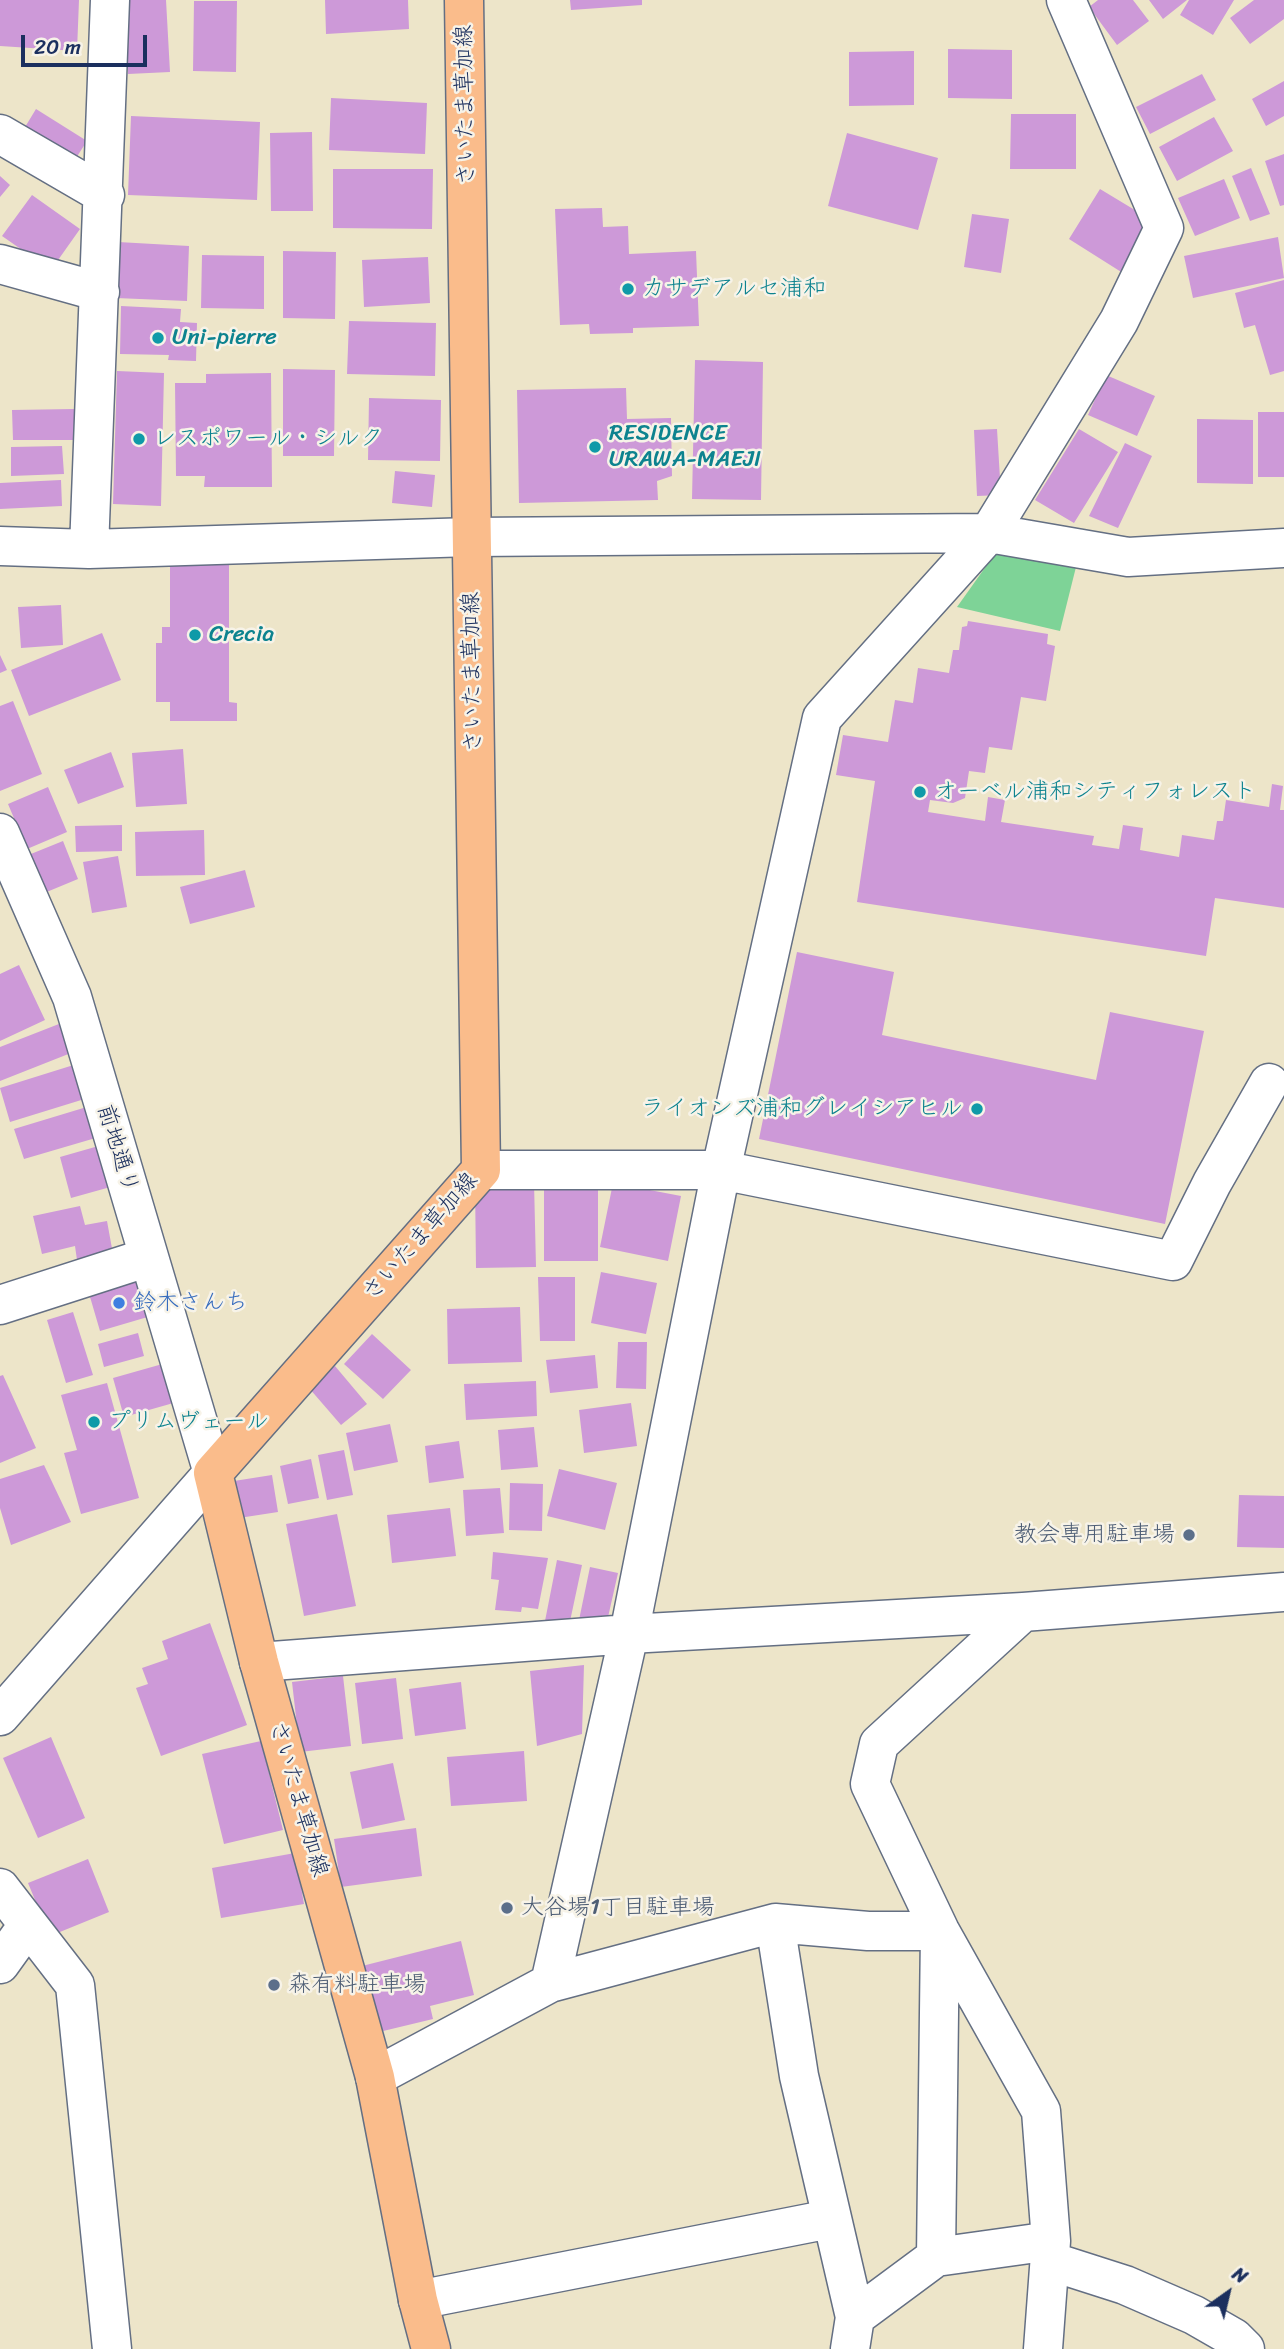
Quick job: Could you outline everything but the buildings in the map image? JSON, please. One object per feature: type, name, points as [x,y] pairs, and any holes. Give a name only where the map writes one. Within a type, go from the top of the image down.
[{"type":"main road","name":"さいたま草加線","points":[[432,2349],[418,2300],[375,2077],[259,1662],[213,1473],[481,1170],[464,0]]},
{"type":"street","points":[[89,549],[105,195],[110,0]]},
{"type":"street","points":[[550,1983],[629,1634],[721,1170],[822,718],[989,533],[1119,321],[1164,228],[1066,0]]},
{"type":"street","points":[[0,134],[105,195]]},
{"type":"street","points":[[0,264],[100,292]]},
{"type":"street","points":[[0,546],[89,549],[471,537],[989,533],[1128,557],[1284,548]]},
{"type":"street","name":"前地通り","points":[[0,833],[72,997],[213,1473]]},
{"type":"street","points":[[481,1170],[721,1170],[1173,1261],[1212,1183],[1269,1083]]},
{"type":"street","points":[[0,1305],[149,1257]]},
{"type":"street","points":[[0,1716],[213,1473]]},
{"type":"street","points":[[259,1662],[629,1634],[1023,1612],[1284,1592]]},
{"type":"street","points":[[1023,1612],[879,1744],[870,1784],[940,1931],[1041,2111],[1050,2251],[1043,2349]]},
{"type":"street","points":[[0,1888],[75,1985],[111,2349]]},
{"type":"street","points":[[375,2077],[550,1983],[775,1923],[868,1931],[940,1931]]},
{"type":"street","points":[[775,1923],[799,2076],[852,2333]]},
{"type":"street","points":[[0,1964],[28,1925]]},
{"type":"street","points":[[936,2258],[940,1931]]},
{"type":"street","points":[[418,2300],[830,2219]]},
{"type":"street","points":[[852,2333],[936,2258],[1050,2251],[1194,2315],[1234,2338],[1245,2349]]},
{"type":"green space","points":[[999,548],[1076,567],[1060,631],[957,607]]},
{"type":"place","name":"カサデアルセ浦和","points":[[628,289]]},
{"type":"place","name":"Uni-pierre","points":[[158,338]]},
{"type":"place","name":"レスポワール・シルク","points":[[139,439]]},
{"type":"place","name":"RESIDENCE URAWA-MAEJI","points":[[595,447]]},
{"type":"place","name":"Crecia","points":[[195,635]]},
{"type":"place","name":"オーベル浦和シティフォレスト","points":[[920,792]]},
{"type":"place","name":"ライオンズ浦和グレイシアヒル","points":[[977,1109]]},
{"type":"place","name":"鈴木さんち","points":[[119,1303]]},
{"type":"place","name":"プリムヴェール","points":[[94,1422]]},
{"type":"place","name":"教会専用駐車場","points":[[1189,1535]]},
{"type":"place","name":"大谷場1丁目駐車場","points":[[507,1908]]},
{"type":"place","name":"森有料駐車場","points":[[274,1985]]}]
